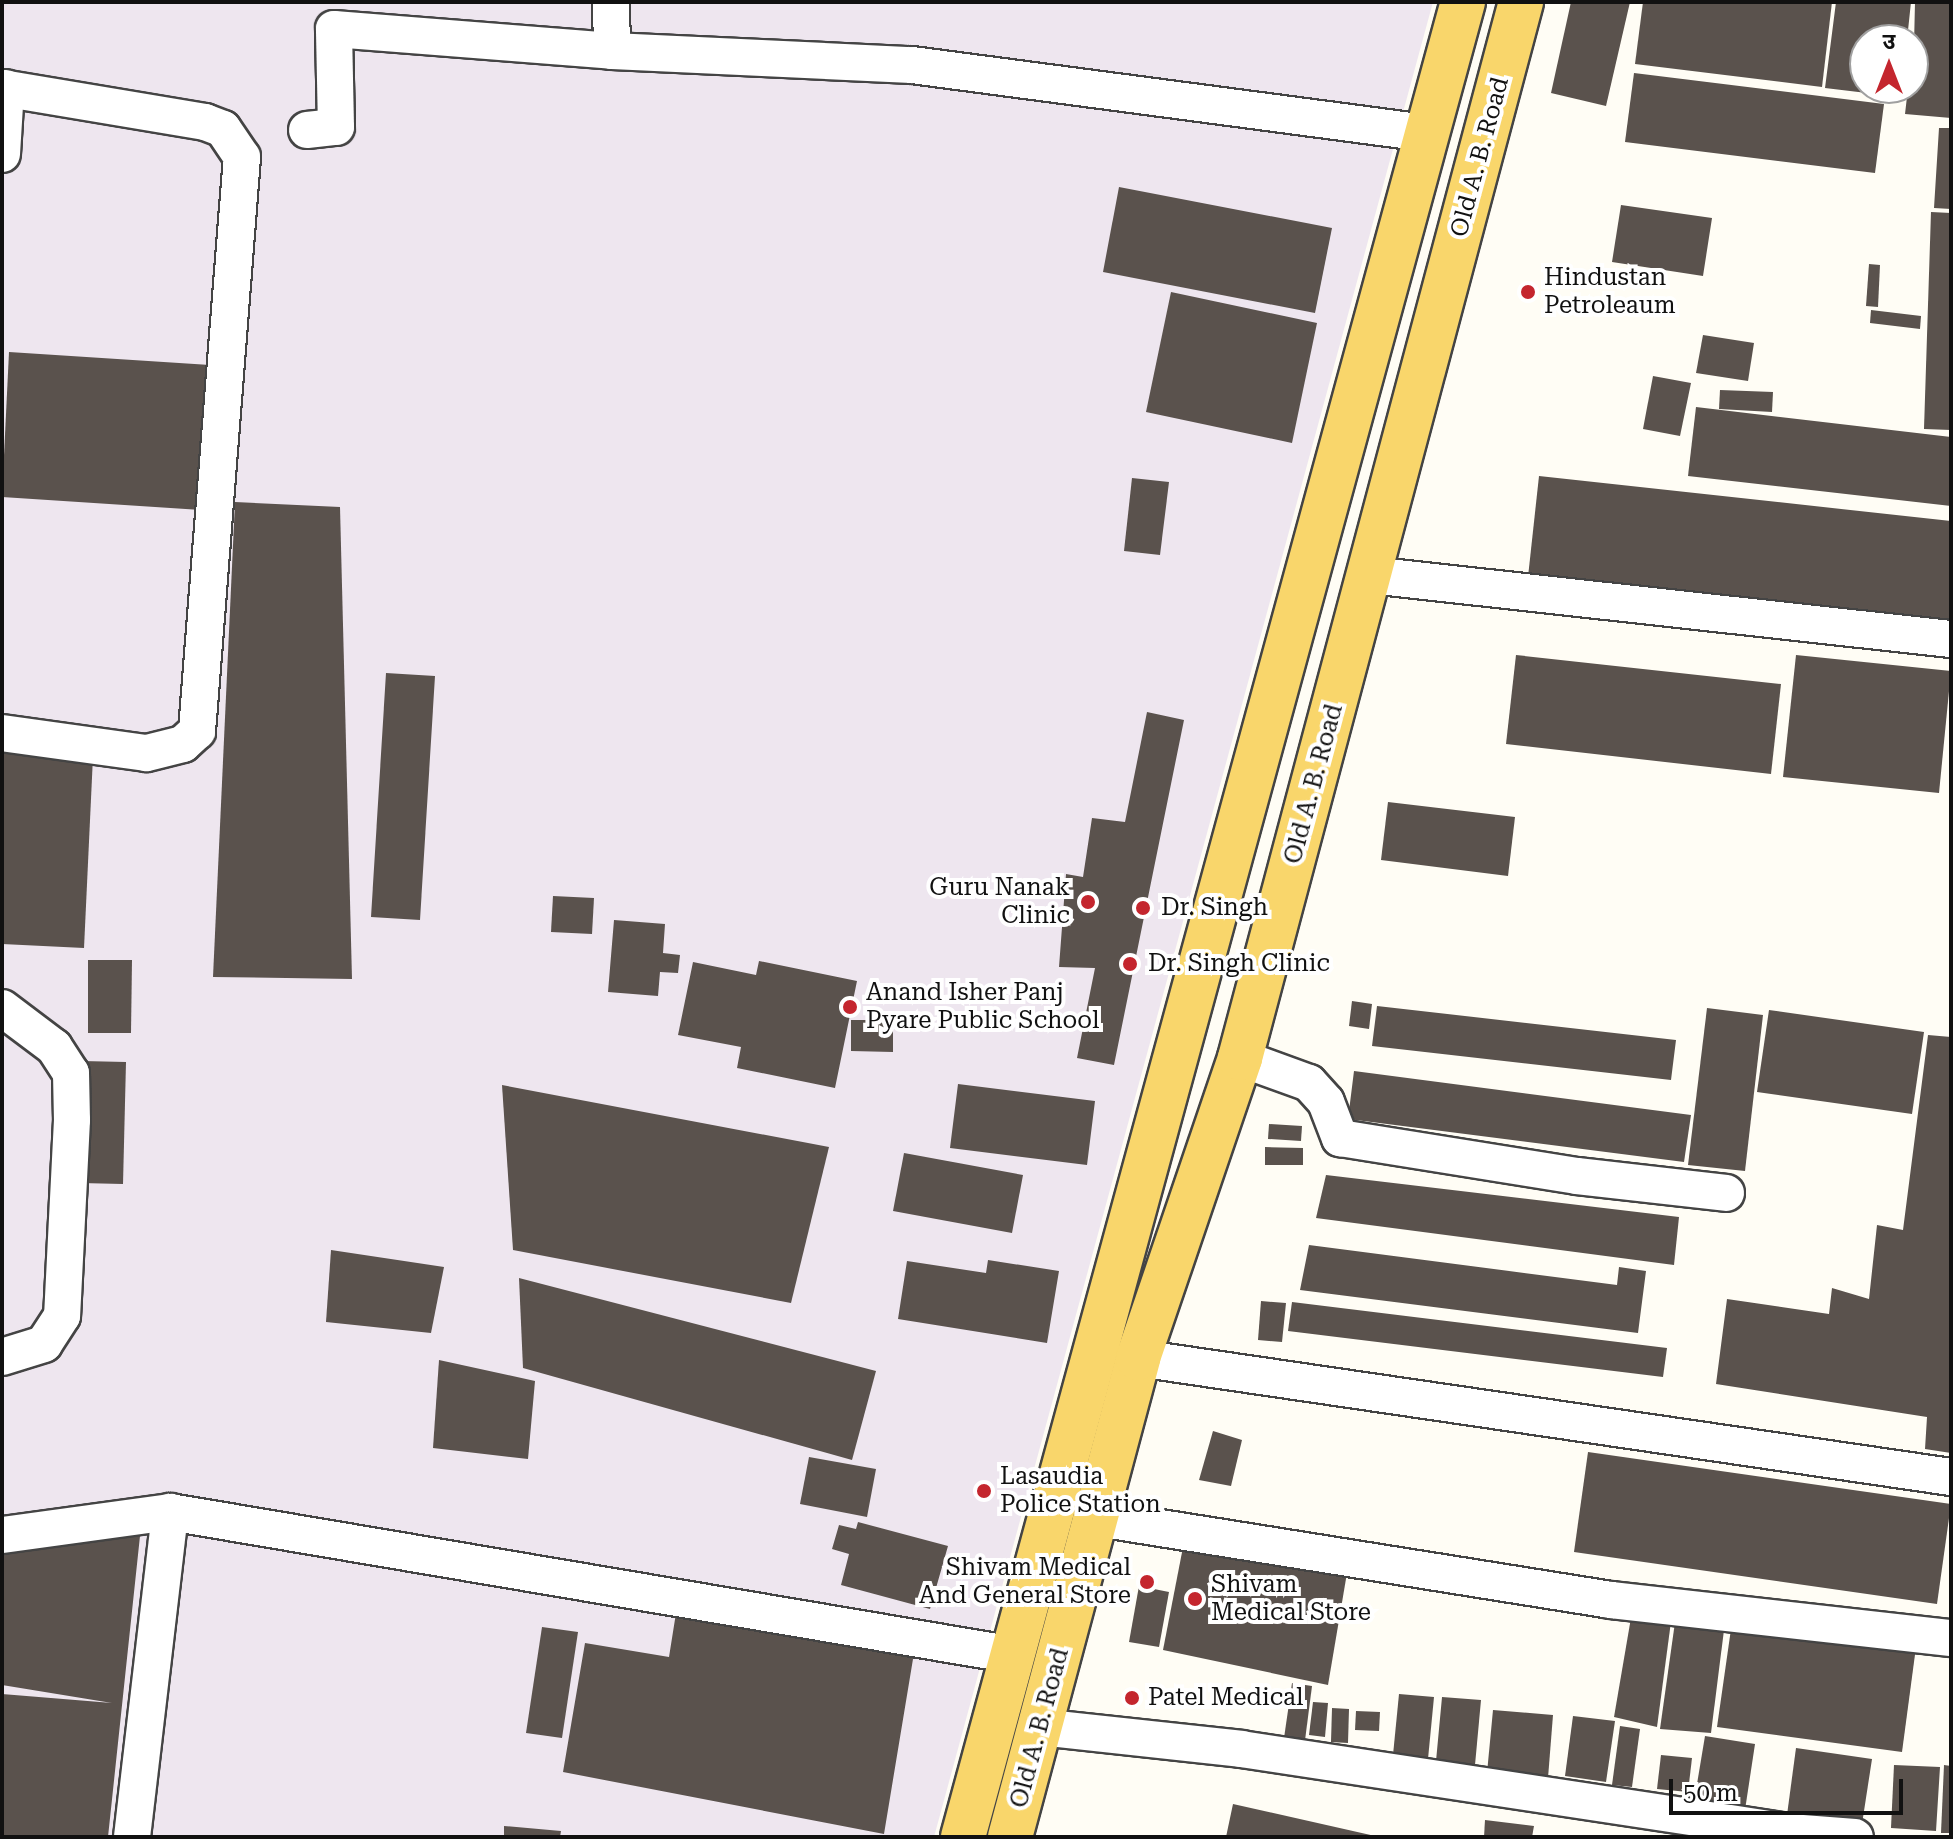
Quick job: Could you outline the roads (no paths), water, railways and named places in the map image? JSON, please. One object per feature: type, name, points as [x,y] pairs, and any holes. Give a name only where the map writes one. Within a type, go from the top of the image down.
[{"type":"main road","name":"Old A. B. Road","points":[[963,1837],[1463,2]]},
{"type":"main road","name":"Old A. B. Road","points":[[1010,1837],[1098,1518],[1138,1358],[1240,1058],[1521,2]]},
{"type":"street","points":[[611,2],[612,51]]},
{"type":"street","points":[[307,130],[336,127],[334,29],[612,51],[912,65],[1426,133]]},
{"type":"street","points":[[2,154],[4,88],[205,122],[223,129],[242,157],[197,731],[183,744],[146,753],[2,733]]},
{"type":"street","points":[[1370,575],[1951,639]]},
{"type":"street","points":[[2,1008],[54,1047],[71,1073],[72,1120],[62,1316],[44,1344],[2,1357]]},
{"type":"street","points":[[1240,1058],[1309,1083],[1326,1102],[1340,1138],[1577,1176],[1726,1193]]},
{"type":"street","points":[[1138,1358],[1951,1477]]},
{"type":"street","points":[[132,1837],[170,1512]]},
{"type":"street","points":[[2,1535],[170,1512],[1014,1655]]},
{"type":"street","points":[[1098,1518],[1611,1600],[1951,1638]]},
{"type":"street","points":[[1040,1727],[1241,1749],[1789,1832],[1855,1837]]},
{"type":"place","name":"Hindustan Petroleaum","points":[[1528,292]]},
{"type":"place","name":"Guru Nanak Clinic","points":[[1088,902]]},
{"type":"place","name":"Dr. Singh","points":[[1143,908]]},
{"type":"place","name":"Dr. Singh Clinic","points":[[1130,964]]},
{"type":"place","name":"Anand Isher Panj Pyare Public School","points":[[850,1007]]},
{"type":"place","name":"Lasaudia Police Station","points":[[984,1491]]},
{"type":"place","name":"Shivam Medical And General Store","points":[[1147,1582]]},
{"type":"place","name":"Shivam Medical Store","points":[[1195,1599]]},
{"type":"place","name":"Patel Medical","points":[[1132,1698]]}]
